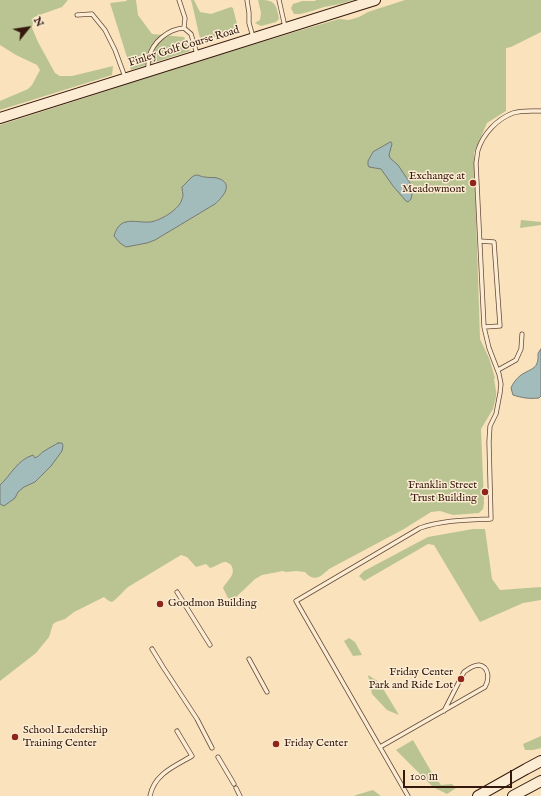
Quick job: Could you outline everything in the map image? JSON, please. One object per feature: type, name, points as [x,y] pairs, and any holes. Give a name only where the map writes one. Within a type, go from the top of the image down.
[{"type":"street","name":"Finley Golf Course Road","points":[[0,118],[375,0]]},
{"type":"street","points":[[478,796],[541,761]]},
{"type":"street","points":[[513,796],[541,781]]},
{"type":"lane","points":[[179,0],[185,18],[184,28]]},
{"type":"lane","points":[[247,0],[249,24],[253,38]]},
{"type":"lane","points":[[278,0],[285,28]]},
{"type":"lane","points":[[77,16],[92,14],[105,30],[115,50],[125,78]]},
{"type":"lane","points":[[148,71],[149,58],[157,42],[178,28],[184,28],[191,34],[198,56]]},
{"type":"lane","points":[[408,796],[296,601],[420,528],[446,522],[491,519],[490,426],[496,414],[501,384],[498,370],[489,348],[484,327],[476,163],[478,150],[482,141],[491,127],[498,121],[514,113],[528,110],[541,110]]},
{"type":"lane","points":[[480,241],[494,242],[500,326],[484,327]]},
{"type":"lane","points":[[498,370],[516,360],[521,349],[522,334]]},
{"type":"lane","points":[[177,592],[210,645]]},
{"type":"lane","points":[[152,649],[197,719],[212,748]]},
{"type":"lane","points":[[249,660],[267,692]]},
{"type":"lane","points":[[380,747],[444,711],[485,687],[488,675],[480,665],[469,668],[464,672],[444,711]]},
{"type":"lane","points":[[150,796],[160,775],[192,756],[177,731]]},
{"type":"lane","points":[[218,757],[240,796]]},
{"type":"green space","points":[[0,0],[68,0],[62,7],[34,17],[32,28],[55,73],[60,76],[72,76],[113,66],[112,75],[0,110],[0,101],[28,89],[32,85],[40,70],[37,65],[0,45]]},
{"type":"green space","points":[[126,0],[136,0],[138,15],[152,34],[184,37],[190,51],[131,70],[110,3],[127,1]]},
{"type":"green space","points":[[191,0],[194,0],[200,12],[211,14],[231,7],[233,8],[238,28],[201,42]]},
{"type":"green space","points":[[258,0],[273,3],[277,9],[279,19],[276,22],[261,26],[255,23],[260,20],[261,13]]},
{"type":"green space","points":[[353,0],[300,14],[294,14],[291,8],[293,4],[302,1]]},
{"type":"green space","points":[[405,0],[541,0],[541,32],[506,48],[506,111],[487,123],[474,153],[480,339],[489,358],[495,378],[496,391],[493,409],[481,429],[483,509],[479,513],[453,515],[440,511],[431,512],[404,529],[329,569],[317,578],[311,577],[305,572],[296,571],[283,571],[262,575],[255,579],[234,599],[231,600],[228,598],[223,588],[232,575],[233,569],[231,565],[224,562],[210,568],[206,564],[196,567],[187,557],[181,555],[128,587],[112,602],[104,597],[53,624],[49,637],[36,653],[0,681],[0,125],[339,19],[349,20],[359,17],[368,12]]},
{"type":"green space","points":[[521,220],[541,222],[541,225],[520,228]]},
{"type":"green space","points":[[473,529],[485,529],[492,579],[500,590],[541,587],[541,600],[523,603],[480,622],[434,545],[428,544],[364,581],[359,576],[364,571],[428,537]]},
{"type":"green space","points":[[349,638],[355,642],[362,655],[353,656],[344,641]]},
{"type":"green space","points":[[368,675],[379,682],[399,715],[387,710],[372,694]]},
{"type":"green space","points":[[541,736],[541,748],[525,750],[523,744]]},
{"type":"green space","points":[[413,740],[432,773],[441,785],[452,784],[456,788],[447,794],[433,787],[396,750]]},
{"type":"green space","points":[[373,790],[381,796],[354,796],[356,795]]},
{"type":"water","points":[[391,142],[390,158],[398,165],[410,183],[412,195],[408,202],[393,186],[381,169],[369,167],[368,165],[368,161],[373,152]]},
{"type":"water","points":[[196,175],[217,178],[225,183],[226,190],[215,204],[155,240],[147,243],[126,247],[114,236],[120,225],[124,223],[133,221],[150,222],[169,214],[178,207],[180,203],[183,196],[182,187]]},
{"type":"water","points":[[541,349],[541,396],[539,398],[523,398],[513,395],[511,388],[513,384],[521,375],[534,368]]},
{"type":"water","points":[[58,443],[62,443],[62,451],[51,466],[35,482],[24,487],[18,492],[15,498],[4,506],[0,504],[0,485],[18,464],[27,457],[33,455],[35,458],[37,457]]},
{"type":"place","name":"Exchange at Meadowmont","points":[[473,183]]},
{"type":"place","name":"Franklin Street Trust Building","points":[[485,492]]},
{"type":"place","name":"Goodmon Building","points":[[160,604]]},
{"type":"place","name":"Friday Center Park and Ride Lot","points":[[461,679]]},
{"type":"place","name":"School Leadership Training Center","points":[[15,737]]},
{"type":"place","name":"Friday Center","points":[[276,744]]}]
